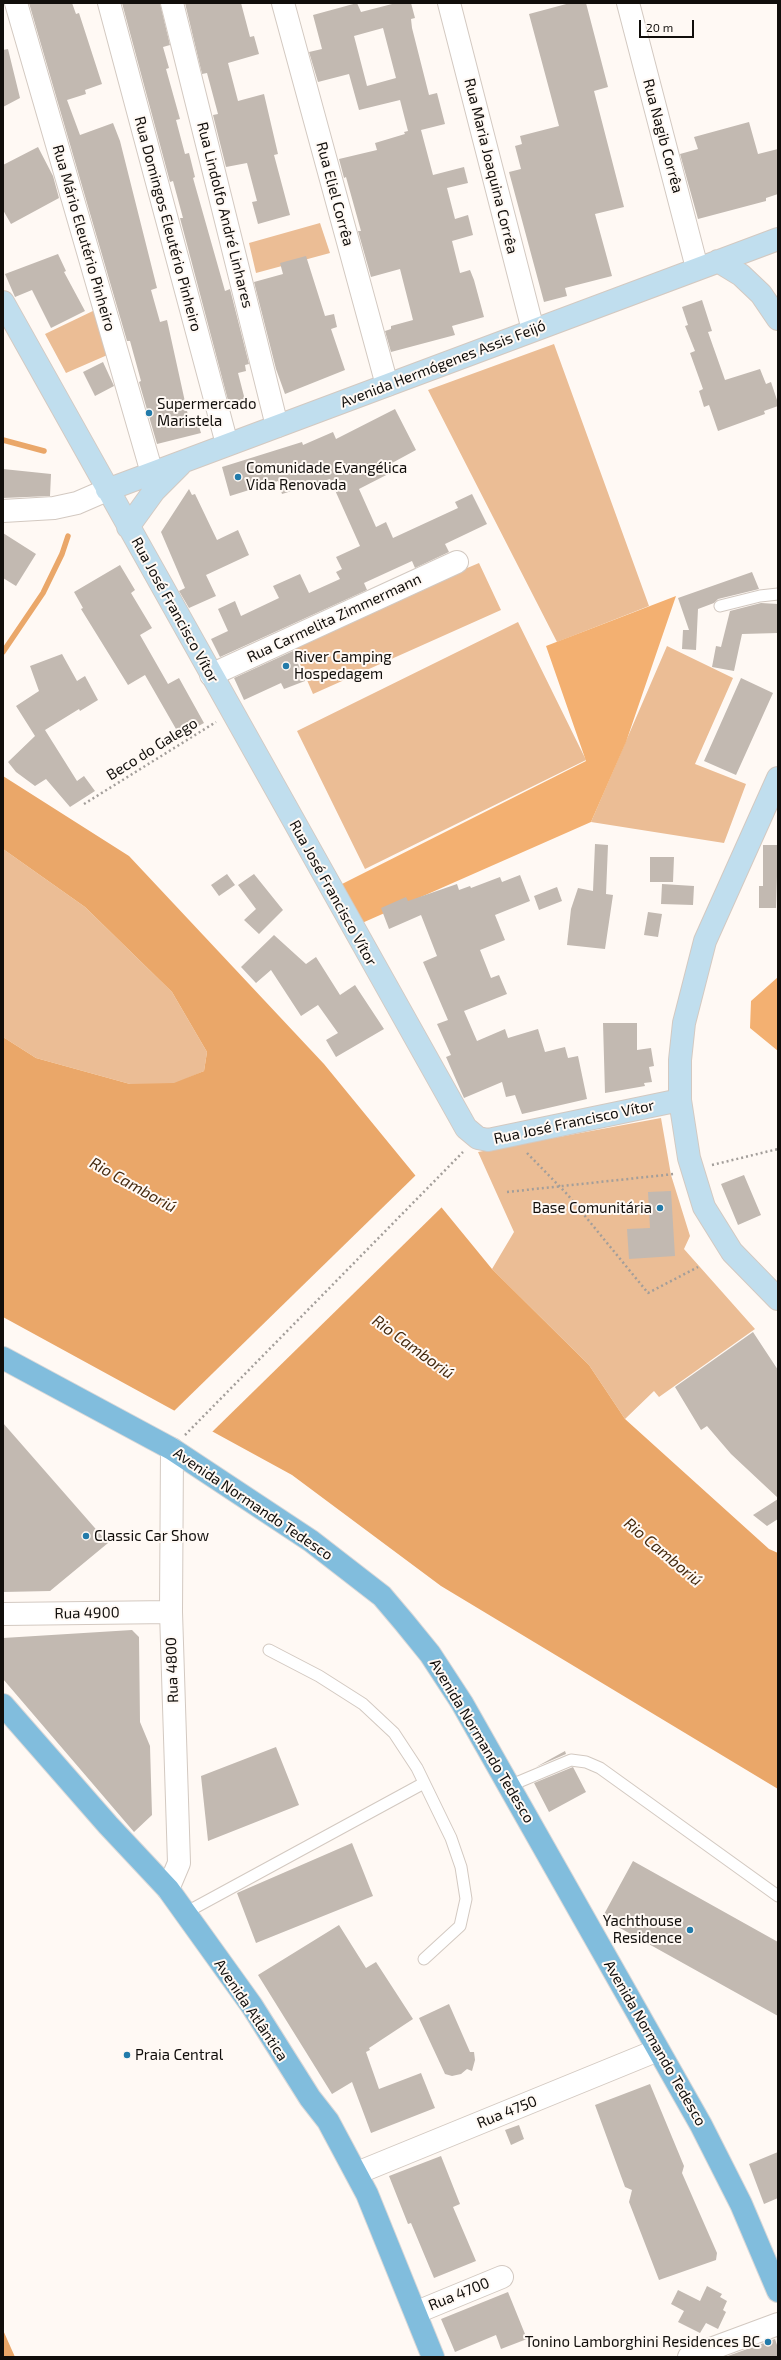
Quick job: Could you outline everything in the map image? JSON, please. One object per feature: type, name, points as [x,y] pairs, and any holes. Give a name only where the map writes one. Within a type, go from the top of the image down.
[{"type":"main road","name":"Avenida Hermógenes Assis Feijó","points":[[107,490],[697,268],[778,239]]},
{"type":"main road","points":[[718,261],[741,275],[761,294],[778,315]]},
{"type":"main road","name":"Rua José Francisco Vítor","points":[[3,302],[107,490],[466,1128],[478,1138],[488,1140],[680,1100]]},
{"type":"main road","points":[[128,527],[154,491],[185,460]]},
{"type":"main road","points":[[93,464],[131,481]]},
{"type":"main road","points":[[778,778],[704,941],[684,1023],[680,1100],[682,1173],[719,1234],[732,1252],[778,1299]]},
{"type":"main road","name":"Avenida Normando Tedesco","points":[[3,1358],[177,1443],[311,1541],[382,1596],[430,1654],[462,1703],[720,2161],[778,2291]]},
{"type":"main road","name":"Avenida Atlântica","points":[[3,1704],[108,1825],[168,1889],[252,2006],[310,2098],[328,2121],[357,2173],[434,2357]]},
{"type":"street","name":"Rua Mário Eleutério Pinheiro","points":[[16,3],[152,473]]},
{"type":"street","name":"Rua Domingos Eleutério Pinheiro","points":[[109,3],[227,444]]},
{"type":"street","name":"Rua Lindolfo André Linhares","points":[[172,3],[277,426]]},
{"type":"street","name":"Rua Eliel Corrêa","points":[[283,3],[387,385]]},
{"type":"street","name":"Rua Maria Joaquina Corrêa","points":[[449,3],[534,330]]},
{"type":"street","name":"Rua Nagib Corrêa","points":[[628,3],[697,268]]},
{"type":"street","points":[[3,512],[54,508],[77,503],[107,490]]},
{"type":"street","name":"Rua Carmelita Zimmermann","points":[[211,675],[457,562]]},
{"type":"street","name":"Rua 4800","points":[[168,1889],[179,1863],[170,1612],[177,1443]]},
{"type":"street","name":"Rua 4900","points":[[3,1614],[170,1612]]},
{"type":"street","name":"Rua 4750","points":[[357,2173],[658,2050]]},
{"type":"street","name":"Rua 4700","points":[[416,2312],[502,2277]]},
{"type":"street","points":[[689,2357],[778,2324]]},
{"type":"lane","points":[[720,606],[760,596],[778,594]]},
{"type":"lane","points":[[269,1650],[319,1676],[363,1704],[394,1733],[424,1783],[451,1838],[461,1867],[466,1899],[460,1926],[424,1959]]},
{"type":"lane","points":[[509,1786],[571,1760],[586,1762],[600,1768],[778,1896]]},
{"type":"lane","points":[[186,1913],[424,1783]]},
{"type":"path","name":"Beco do Galego","points":[[84,804],[232,713]]},
{"type":"path","points":[[511,1135],[560,1187],[648,1293],[698,1267]]},
{"type":"path","points":[[177,1443],[468,1148]]},
{"type":"path","points":[[507,1192],[682,1173],[778,1149]]},
{"type":"shaded area","points":[[320,223],[330,253],[256,273],[249,243]]},
{"type":"shaded area","points":[[97,309],[112,353],[66,373],[45,334]]},
{"type":"shaded area","points":[[554,344],[649,606],[557,642],[428,390]]},
{"type":"shaded area","points":[[479,563],[501,610],[313,694],[291,643]]},
{"type":"shaded area","points":[[676,596],[626,742],[591,822],[362,923],[342,884],[586,761],[546,646]]},
{"type":"shaded area","points":[[518,622],[586,760],[365,869],[297,731]]},
{"type":"shaded area","points":[[667,646],[733,678],[695,764],[746,784],[724,843],[591,822]]},
{"type":"shaded area","points":[[3,849],[85,907],[172,992],[207,1052],[204,1071],[174,1084],[130,1084],[36,1058],[3,1037]]},
{"type":"shaded area","points":[[778,977],[778,1051],[750,1028],[751,1001]]},
{"type":"shaded area","points":[[661,1118],[671,1175],[690,1236],[684,1249],[755,1329],[659,1397],[654,1391],[625,1419],[589,1365],[492,1269],[514,1232],[478,1152]]},
{"type":"water","name":"Rio Camboriú","points":[[3,776],[129,856],[324,1064],[492,1269],[589,1365],[625,1419],[769,1549],[778,1553],[778,1789],[441,1586],[292,1475],[3,1317],[3,1037],[36,1058],[130,1084],[174,1083],[204,1071],[207,1052],[172,992],[85,907],[3,849]]},
{"type":"water","points":[[3,2330],[15,2357],[3,2357]]},
{"type":"pier","points":[[417,1174],[443,1206],[211,1433],[173,1412]]},
{"type":"building","points":[[29,3],[72,3],[76,14],[79,13],[102,84],[85,90],[86,94],[67,100],[80,135],[113,123],[120,141],[157,288],[151,290],[160,322],[167,320],[189,420],[196,417],[201,433],[157,444],[139,382],[141,381],[130,341],[127,341]]},
{"type":"building","points":[[122,3],[160,3],[170,45],[163,47],[169,68],[166,69],[180,119],[176,120],[185,154],[189,153],[195,177],[193,178],[225,291],[230,289],[249,364],[245,365],[246,371],[238,373],[246,404],[230,408],[180,218],[183,218],[173,181],[170,182]]},
{"type":"building","points":[[185,3],[241,3],[250,37],[254,36],[259,54],[228,63],[238,101],[264,94],[278,154],[274,155],[290,215],[258,224],[252,202],[257,201],[247,163],[226,167],[213,115],[218,114],[207,73],[202,74]]},
{"type":"building","points":[[357,3],[361,12],[396,3],[411,3],[415,18],[411,19],[412,28],[429,95],[437,93],[445,124],[421,130],[433,175],[464,167],[468,183],[447,188],[455,219],[468,215],[473,235],[452,241],[460,273],[470,270],[484,317],[452,326],[455,335],[391,352],[385,331],[391,329],[391,326],[413,320],[400,269],[371,277],[358,231],[361,231],[346,177],[344,178],[339,159],[377,150],[375,143],[405,134],[404,132],[408,131],[400,100],[359,110],[349,74],[318,82],[309,52],[322,49],[313,15]],"holes":[[[383,28],[396,78],[367,86],[354,36]]]},
{"type":"building","points":[[570,3],[586,3],[608,87],[594,91],[624,207],[595,214],[612,276],[565,288],[567,296],[544,302],[509,172],[521,169],[515,146],[522,144],[520,136],[559,126],[529,14]]},
{"type":"building","points":[[8,49],[20,98],[3,107],[3,50]]},
{"type":"building","points":[[749,122],[758,154],[778,149],[778,194],[766,198],[766,201],[698,219],[680,154],[698,149],[694,137]]},
{"type":"building","points":[[38,147],[53,176],[59,198],[11,224],[3,210],[3,165]]},
{"type":"building","points":[[58,254],[66,271],[64,272],[85,311],[51,328],[32,290],[15,297],[5,274]]},
{"type":"building","points":[[306,256],[325,316],[334,314],[337,327],[331,329],[345,370],[285,394],[276,369],[254,282],[283,274],[280,263]]},
{"type":"building","points":[[702,300],[712,331],[708,332],[725,380],[760,369],[766,384],[771,382],[778,403],[778,406],[764,411],[765,414],[718,431],[709,405],[704,407],[699,391],[703,389],[690,353],[695,351],[685,326],[688,325],[682,307]]},
{"type":"building","points":[[103,362],[114,386],[95,396],[83,372]]},
{"type":"building","points":[[395,409],[416,450],[392,463],[396,470],[359,489],[376,527],[386,522],[393,538],[458,508],[455,502],[472,494],[487,524],[445,544],[449,552],[415,568],[412,561],[364,583],[367,590],[220,657],[211,639],[228,631],[218,609],[235,601],[241,616],[279,598],[273,586],[300,574],[309,593],[340,579],[336,572],[342,569],[336,557],[360,546],[330,479],[282,494],[278,481],[230,496],[222,467],[302,442],[303,445],[333,432],[336,439]]},
{"type":"building","points":[[3,469],[51,474],[50,496],[3,498]]},
{"type":"building","points":[[189,489],[192,495],[195,494],[217,540],[238,530],[249,555],[206,575],[216,596],[189,608],[179,591],[185,588],[161,532]]},
{"type":"building","points":[[3,533],[36,554],[16,586],[3,578]]},
{"type":"building","points":[[120,565],[135,590],[131,593],[152,628],[140,635],[168,684],[179,678],[204,723],[180,736],[145,675],[128,685],[81,609],[83,608],[74,592]]},
{"type":"building","points":[[752,572],[759,589],[718,599],[714,603],[698,609],[696,650],[682,649],[683,630],[689,630],[678,598]]},
{"type":"building","points":[[761,603],[778,604],[778,633],[742,634],[734,671],[712,667],[716,646],[721,647],[730,611]]},
{"type":"building","points":[[293,651],[305,681],[284,689],[281,683],[244,700],[234,678]]},
{"type":"building","points":[[62,654],[77,681],[85,676],[98,700],[80,711],[79,709],[45,730],[77,781],[84,776],[95,791],[70,807],[46,779],[35,786],[16,772],[8,762],[35,736],[16,706],[39,691],[30,666]]},
{"type":"building","points":[[741,678],[773,693],[736,775],[704,761]]},
{"type":"building","points":[[595,844],[608,845],[606,894],[613,895],[605,949],[567,945],[571,909],[578,888],[593,891]]},
{"type":"building","points":[[763,845],[778,845],[776,908],[759,908],[759,886],[763,886]]},
{"type":"building","points":[[650,857],[674,857],[673,882],[650,882]]},
{"type":"building","points":[[227,874],[235,885],[219,896],[211,885]]},
{"type":"building","points":[[254,874],[283,910],[259,934],[244,920],[256,909],[238,885]]},
{"type":"building","points":[[520,875],[530,901],[495,915],[505,940],[480,950],[491,978],[499,975],[507,994],[464,1011],[477,1041],[505,1029],[508,1038],[538,1029],[545,1052],[565,1047],[568,1058],[578,1056],[587,1099],[522,1114],[515,1095],[506,1097],[502,1082],[464,1098],[446,1057],[451,1055],[437,1024],[448,1020],[423,962],[437,956],[421,915],[389,929],[381,908],[406,897],[408,901],[457,884],[459,890],[470,886],[471,888],[500,877],[502,882]]},
{"type":"building","points":[[662,884],[694,886],[693,905],[661,904]]},
{"type":"building","points":[[557,887],[562,901],[539,910],[534,896]]},
{"type":"building","points":[[648,912],[662,914],[658,937],[644,935]]},
{"type":"building","points":[[274,935],[306,964],[316,957],[340,995],[355,985],[384,1029],[336,1057],[326,1040],[338,1033],[318,1005],[301,1016],[271,970],[256,983],[241,967]]},
{"type":"building","points":[[603,1023],[637,1023],[637,1050],[651,1048],[654,1066],[649,1067],[652,1082],[644,1083],[645,1086],[605,1093]]},
{"type":"building","points":[[744,1175],[761,1215],[738,1225],[721,1184]]},
{"type":"building","points":[[671,1191],[675,1256],[629,1259],[627,1229],[650,1228],[648,1192]]},
{"type":"building","points":[[753,1332],[778,1370],[778,1498],[731,1454],[707,1426],[701,1430],[675,1387]]},
{"type":"building","points":[[3,1423],[108,1543],[50,1591],[3,1592]]},
{"type":"building","points":[[778,1499],[778,1519],[767,1526],[753,1515]]},
{"type":"building","points":[[132,1630],[139,1637],[140,1722],[150,1746],[152,1815],[134,1832],[3,1679],[3,1638]]},
{"type":"building","points":[[276,1747],[299,1805],[208,1841],[201,1776]]},
{"type":"building","points":[[565,1751],[566,1754],[536,1767]]},
{"type":"building","points":[[573,1767],[586,1792],[549,1812],[534,1783]]},
{"type":"building","points":[[352,1843],[373,1896],[256,1943],[237,1893]]},
{"type":"building","name":"Yachthouse Residence","points":[[633,1861],[778,1942],[778,2016],[602,1918]]},
{"type":"building","points":[[339,1925],[366,1968],[376,1962],[413,2019],[369,2048],[370,2050],[366,2052],[379,2089],[421,2073],[435,2108],[371,2133],[352,2082],[332,2094],[258,1975]]},
{"type":"building","points":[[449,2004],[470,2052],[474,2052],[475,2060],[472,2071],[467,2069],[461,2074],[452,2076],[445,2074],[419,2018]]},
{"type":"building","points":[[650,2084],[684,2166],[682,2173],[717,2253],[716,2260],[659,2280],[629,2202],[632,2190],[625,2187],[595,2105]]},
{"type":"building","points":[[519,2125],[524,2139],[511,2145],[505,2130]]},
{"type":"building","points":[[778,2152],[778,2198],[764,2204],[749,2164]]},
{"type":"building","points":[[441,2156],[460,2204],[453,2207],[476,2261],[434,2278],[411,2223],[408,2224],[389,2176]]},
{"type":"building","points":[[707,2286],[722,2294],[720,2297],[727,2301],[723,2310],[726,2312],[718,2329],[706,2323],[700,2333],[678,2322],[684,2311],[671,2304],[678,2290],[700,2301]]},
{"type":"building","points":[[508,2292],[527,2339],[501,2349],[496,2335],[455,2352],[441,2319]]},
{"type":"building","name":"Tonino Lamborghini Residences BC","points":[[775,2339],[778,2348],[778,2357],[725,2357]]},
{"type":"waterway","points":[[3,440],[44,451]]},
{"type":"waterway","points":[[3,652],[43,593],[62,554],[68,536]]},
{"type":"place","name":"Supermercado Maristela","points":[[149,413]]},
{"type":"place","name":"Comunidade Evangélica Vida Renovada","points":[[238,477]]},
{"type":"place","name":"River Camping Hospedagem","points":[[286,666]]},
{"type":"place","name":"Base Comunitária","points":[[660,1208]]},
{"type":"place","name":"Classic Car Show","points":[[86,1536]]},
{"type":"place","name":"Yachthouse Residence","points":[[690,1930]]},
{"type":"place","name":"Praia Central","points":[[127,2055]]},
{"type":"place","name":"Tonino Lamborghini Residences BC","points":[[768,2342]]}]
